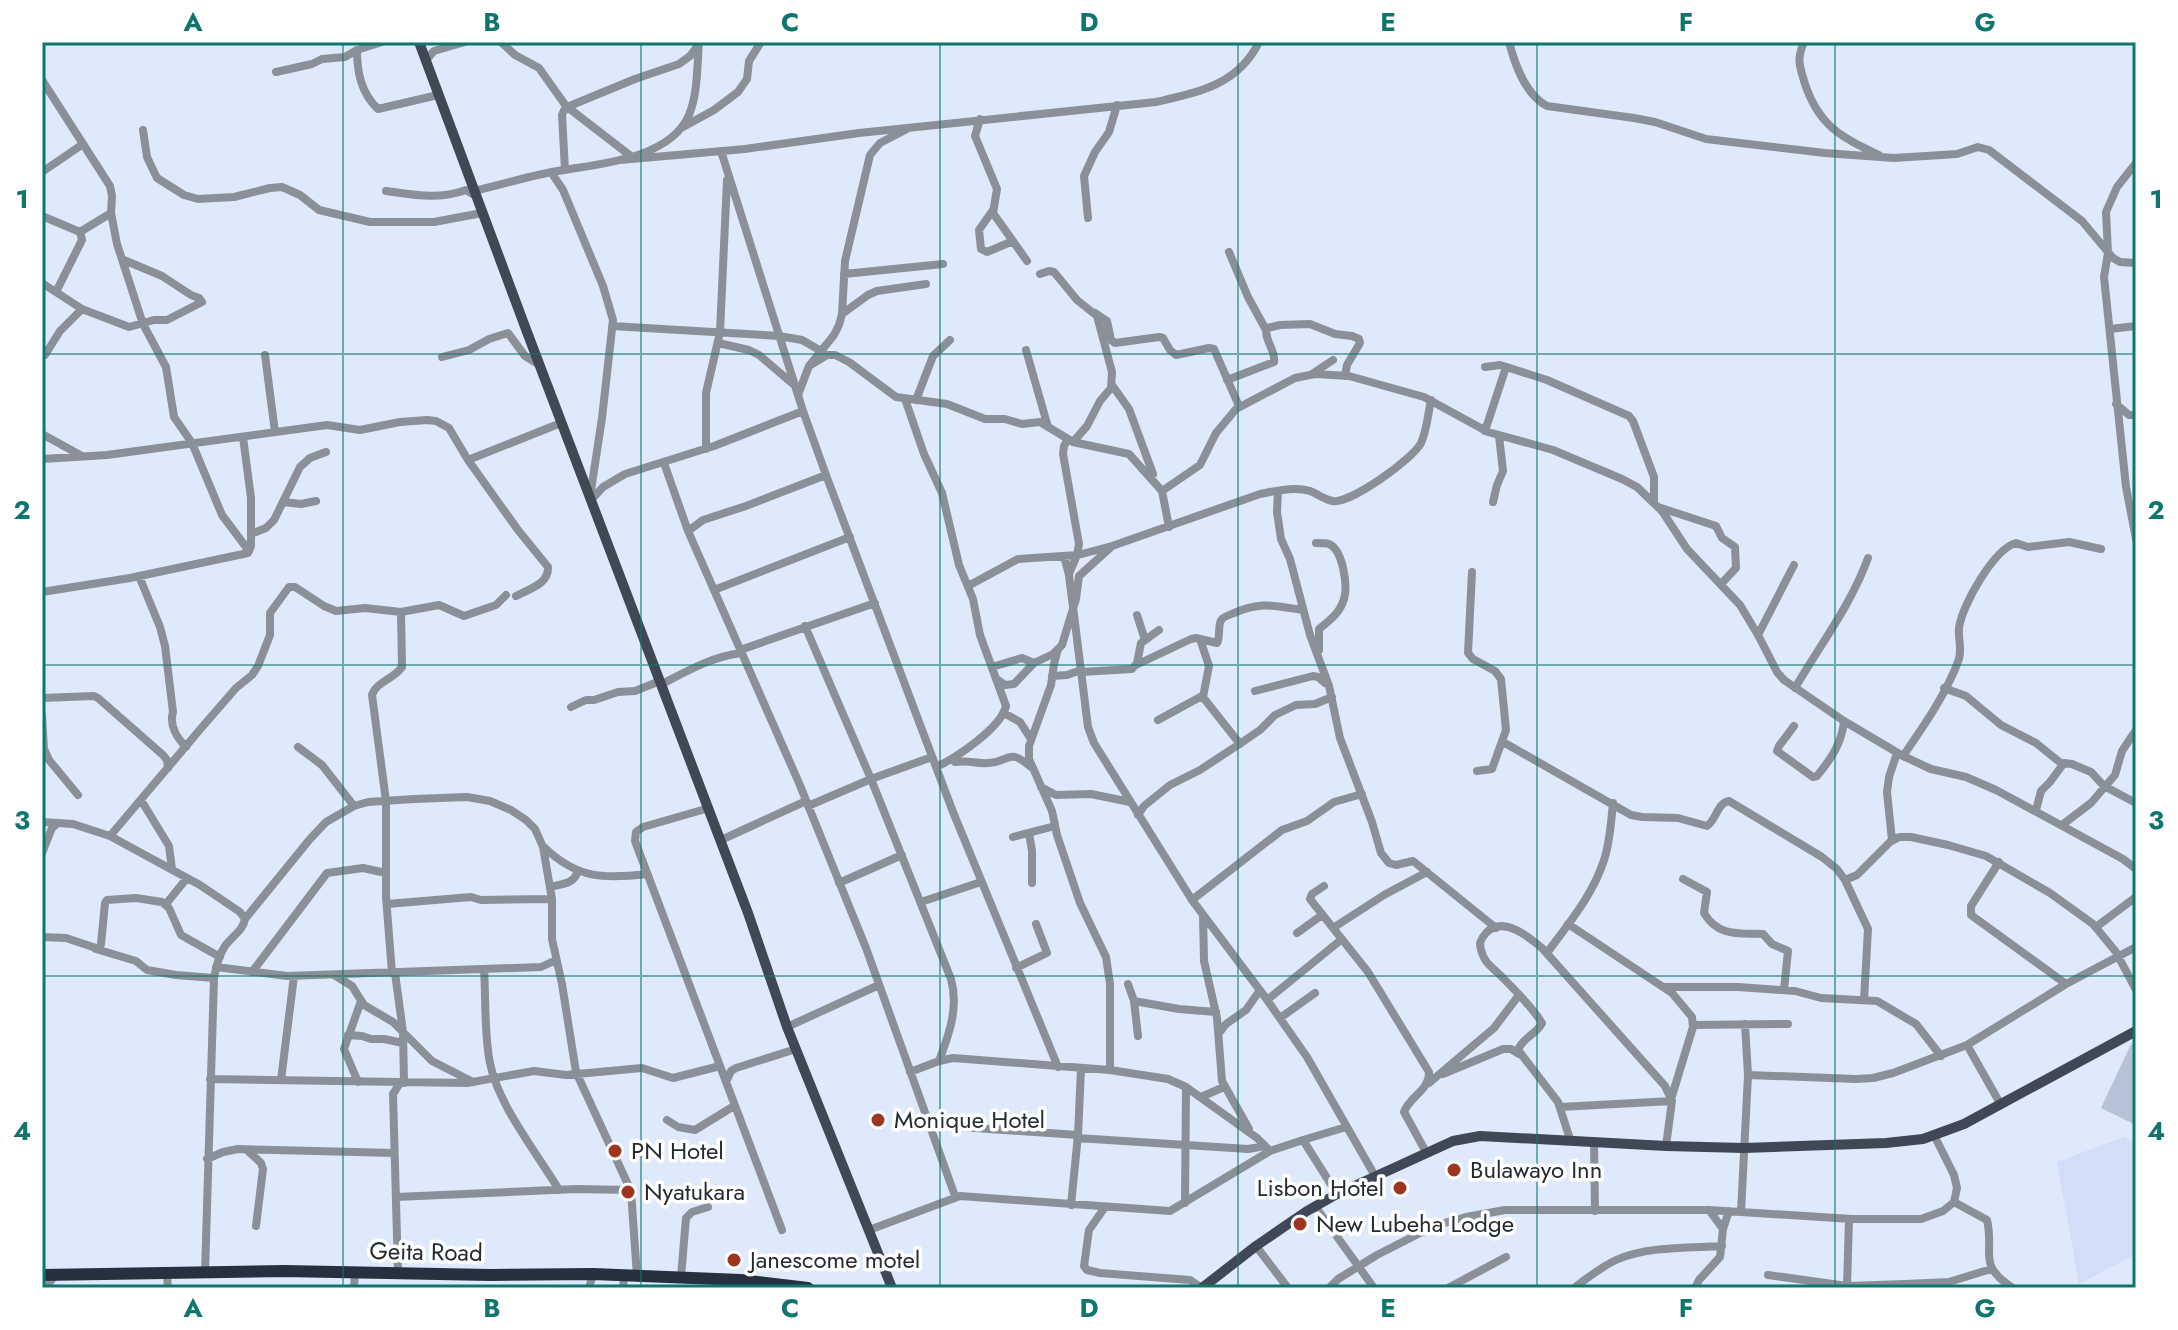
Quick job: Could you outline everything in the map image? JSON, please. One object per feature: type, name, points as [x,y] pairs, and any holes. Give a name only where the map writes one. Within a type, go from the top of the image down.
[{"type":"highway","name":"Geita Road","points":[[49,1275],[355,1272],[489,1282],[593,1274],[628,1280],[681,1277],[741,1280],[806,1288]]},
{"type":"main road","points":[[419,42],[721,840],[787,1027],[892,1288]]},
{"type":"main road","points":[[1202,1288],[1315,1206],[1453,1141],[1480,1136],[1744,1148],[1923,1139],[1964,1124],[2136,1031]]},
{"type":"street","points":[[276,72],[322,59],[345,57],[382,42]]},
{"type":"street","points":[[426,60],[434,51],[465,42]]},
{"type":"street","points":[[501,42],[515,55],[539,68],[566,107],[632,157]]},
{"type":"street","points":[[386,191],[438,197],[466,190],[475,194],[551,172],[632,157],[660,144],[738,92],[747,79],[748,65],[761,42]]},
{"type":"street","points":[[620,160],[1156,102],[1216,85],[1241,69],[1259,42]]},
{"type":"street","points":[[1509,42],[1521,76],[1541,103],[1547,106],[1655,122],[1706,139],[1825,153],[1884,157],[1957,154],[1978,147],[1989,150],[2082,221],[2108,253],[2120,262],[2136,263]]},
{"type":"street","points":[[1804,42],[1798,59],[1801,75],[1821,118],[1843,138],[1884,157]]},
{"type":"street","points":[[565,170],[562,115],[566,107],[679,64],[690,56],[698,44]]},
{"type":"street","points":[[678,130],[689,115],[693,99],[698,44]]},
{"type":"street","points":[[357,50],[359,79],[378,109],[438,95]]},
{"type":"street","points":[[42,80],[110,186],[117,244],[143,324],[166,367],[174,417],[192,443],[222,515],[249,551]]},
{"type":"street","points":[[1088,218],[1084,176],[1110,129],[1117,105]]},
{"type":"street","points":[[980,119],[975,136],[997,189],[993,210],[979,230],[981,249],[987,252],[1013,241]]},
{"type":"street","points":[[796,390],[809,366],[824,353],[837,330],[842,314],[845,261],[871,151],[911,127]]},
{"type":"street","points":[[143,130],[147,157],[157,178],[184,195],[198,199],[234,197],[282,187],[300,195],[319,210],[370,222],[434,222],[482,213]]},
{"type":"street","points":[[42,172],[83,144]]},
{"type":"street","points":[[721,151],[826,475],[932,757],[1058,1067]]},
{"type":"street","points":[[2136,163],[2117,187],[2106,212],[2108,253],[2104,277],[2126,487],[2136,539]]},
{"type":"street","points":[[551,172],[563,190],[603,286],[612,316],[591,499]]},
{"type":"street","points":[[706,449],[706,393],[720,332],[727,172]]},
{"type":"street","points":[[993,210],[1027,261]]},
{"type":"street","points":[[80,232],[111,213]]},
{"type":"street","points":[[42,216],[80,232]]},
{"type":"street","points":[[56,292],[82,240],[80,232]]},
{"type":"street","points":[[1227,380],[1274,362],[1275,357],[1266,330],[1229,252]]},
{"type":"street","points":[[42,283],[82,309],[129,327],[167,320],[202,301],[162,276],[124,260]]},
{"type":"street","points":[[844,274],[943,264]]},
{"type":"street","points":[[1040,274],[1054,272],[1077,300],[1107,321],[1111,340],[1115,343],[1161,337],[1172,352],[1179,355],[1212,348],[1239,406]]},
{"type":"street","points":[[842,314],[877,291],[926,284]]},
{"type":"street","points":[[42,355],[82,309]]},
{"type":"street","points":[[1095,313],[1110,359],[1112,385],[1129,409],[1155,482]]},
{"type":"street","points":[[1266,330],[1277,325],[1310,324],[1335,334],[1356,337],[1360,343],[1347,365],[1345,376]]},
{"type":"street","points":[[612,326],[802,340],[824,353],[841,357],[891,394],[905,399],[947,404],[985,419],[1022,424],[1040,422],[1070,440],[1129,454],[1162,491],[1169,527]]},
{"type":"street","points":[[2110,329],[2136,326]]},
{"type":"street","points":[[442,357],[469,350],[508,333],[525,356],[539,364]]},
{"type":"street","points":[[916,400],[933,356],[950,340]]},
{"type":"street","points":[[718,343],[759,355],[796,390]]},
{"type":"street","points":[[1026,350],[1048,427]]},
{"type":"street","points":[[265,355],[275,432]]},
{"type":"street","points":[[1312,374],[1333,360]]},
{"type":"street","points":[[1485,367],[1500,365],[1555,383],[1631,418],[1654,477],[1656,504]]},
{"type":"street","points":[[1485,431],[1506,367]]},
{"type":"street","points":[[1162,491],[1200,465],[1222,424],[1239,406],[1295,378],[1312,374],[1345,376],[1431,400],[1485,431],[1553,450],[1637,487],[1656,504],[1687,549],[1740,605],[1777,672],[1795,688],[1900,754],[1937,771],[1966,777],[2036,810],[2136,869]]},
{"type":"street","points":[[1069,575],[1077,555],[1078,534],[1062,451],[1087,426],[1112,385]]},
{"type":"street","points":[[905,399],[924,454],[942,493],[959,565],[1005,703],[1004,713],[995,724],[961,755],[936,767]]},
{"type":"street","points":[[968,586],[1018,559],[1077,555],[1112,546],[1225,505],[1278,491],[1308,490],[1337,502],[1396,468],[1420,445],[1431,400]]},
{"type":"street","points":[[2116,404],[2129,415],[2136,415]]},
{"type":"street","points":[[591,499],[619,477],[706,449],[803,411]]},
{"type":"street","points":[[42,459],[107,455],[327,425],[360,430],[400,422],[436,421],[453,432],[468,460],[548,567],[549,573],[540,584],[464,616],[439,605],[401,612],[365,608],[336,611],[295,587],[289,587],[270,613],[270,635],[255,671],[236,688],[110,836]]},
{"type":"street","points":[[468,460],[561,423]]},
{"type":"street","points":[[42,434],[82,456]]},
{"type":"street","points":[[1493,502],[1503,471],[1499,436]]},
{"type":"street","points":[[243,437],[250,488],[249,551]]},
{"type":"street","points":[[251,534],[270,525],[279,513],[300,467],[326,452]]},
{"type":"street","points":[[664,463],[688,531],[839,883],[955,1196]]},
{"type":"street","points":[[688,531],[703,520],[826,475]]},
{"type":"street","points":[[1278,491],[1280,535],[1329,686],[1340,738],[1385,859],[1396,865],[1411,861],[1496,928]]},
{"type":"street","points":[[283,502],[301,504],[316,501]]},
{"type":"street","points":[[1656,504],[1716,526],[1722,538],[1735,547],[1736,568],[1721,584]]},
{"type":"street","points":[[714,590],[850,537]]},
{"type":"street","points":[[1892,840],[1887,792],[1889,777],[1900,754],[1925,723],[1960,654],[1960,624],[1982,576],[2006,546],[2016,543],[2028,547],[2069,542],[2101,549]]},
{"type":"street","points":[[1316,543],[1335,548],[1343,566],[1345,592],[1336,615],[1319,629],[1320,662]]},
{"type":"street","points":[[1110,1070],[1110,984],[1106,957],[1080,903],[1048,802],[1031,767],[1028,752],[1051,685],[1058,649],[1073,610],[1079,576],[1112,546]]},
{"type":"street","points":[[42,592],[235,557],[249,551]]},
{"type":"street","points":[[1064,556],[1089,734],[1192,900],[1307,1057],[1375,1176]]},
{"type":"street","points":[[1795,688],[1839,617],[1868,558]]},
{"type":"street","points":[[1758,635],[1794,565]]},
{"type":"street","points":[[1472,572],[1468,653],[1495,671],[1501,679],[1506,730],[1492,769],[1477,771]]},
{"type":"street","points":[[139,576],[165,646],[173,712],[171,720],[177,736],[186,747]]},
{"type":"street","points":[[571,707],[618,692],[635,691],[697,665],[875,603]]},
{"type":"street","points":[[1052,676],[1081,671],[1128,670],[1191,639],[1217,643],[1222,618],[1255,605],[1303,610]]},
{"type":"street","points":[[398,1273],[393,1094],[402,1083],[403,1032],[387,904],[386,801],[372,695],[375,688],[400,672],[402,667],[401,612]]},
{"type":"street","points":[[1137,615],[1145,640]]},
{"type":"street","points":[[805,626],[871,779],[951,979],[955,999],[948,1037],[939,1061]]},
{"type":"street","points":[[1136,665],[1140,646],[1159,630]]},
{"type":"street","points":[[1200,639],[1209,666],[1203,697],[1240,744]]},
{"type":"street","points":[[997,680],[1011,686],[1034,663],[1058,649]]},
{"type":"street","points":[[992,667],[1022,658],[1034,663]]},
{"type":"street","points":[[1255,691],[1313,676],[1329,686]]},
{"type":"street","points":[[1944,688],[1966,696],[2001,725],[2036,743],[2062,764],[2091,772],[2104,786],[2136,803]]},
{"type":"street","points":[[1158,720],[1203,697]]},
{"type":"street","points":[[1138,815],[1144,806],[1170,785],[1200,770],[1258,732],[1275,715],[1299,704],[1315,704],[1332,697]]},
{"type":"street","points":[[42,698],[98,698],[163,755],[168,768]]},
{"type":"street","points":[[1004,713],[1020,722],[1031,739]]},
{"type":"street","points":[[42,715],[44,749],[49,760],[78,795]]},
{"type":"street","points":[[1794,726],[1777,751],[1813,777],[1834,753],[1843,735],[1844,721]]},
{"type":"street","points":[[2062,825],[2091,803],[2116,773],[2122,751],[2136,730]]},
{"type":"street","points":[[1503,742],[1637,817],[1678,818],[1707,826],[1721,805],[1729,801],[1822,857],[1845,880],[1868,929],[1864,1000]]},
{"type":"street","points":[[298,747],[324,767],[354,806]]},
{"type":"street","points":[[946,763],[967,760],[988,763],[1016,756],[1031,767]]},
{"type":"street","points":[[721,840],[932,757]]},
{"type":"street","points":[[2036,810],[2041,791],[2062,764]]},
{"type":"street","points":[[1041,787],[1059,795],[1091,794],[1130,802]]},
{"type":"street","points":[[1192,900],[1282,830],[1307,821],[1337,801],[1362,794]]},
{"type":"street","points":[[1048,802],[1059,795]]},
{"type":"street","points":[[205,1273],[214,978],[226,944],[242,929],[245,919],[326,822],[354,806],[454,797],[490,801],[511,810],[535,829],[543,847],[552,899],[552,935],[576,1074],[631,1190],[628,1280]]},
{"type":"street","points":[[141,800],[169,846],[172,869]]},
{"type":"street","points":[[1547,953],[1591,892],[1603,866],[1613,803]]},
{"type":"street","points":[[709,808],[643,827],[636,832],[635,841],[782,1230]]},
{"type":"street","points":[[42,822],[82,826],[110,836],[217,896],[245,919]]},
{"type":"street","points":[[42,853],[45,837],[59,822]]},
{"type":"street","points":[[1013,837],[1055,826]]},
{"type":"street","points":[[1029,833],[1032,883]]},
{"type":"street","points":[[1845,880],[1857,875],[1892,840],[1899,837],[1971,851],[1999,862],[2050,893],[2096,927],[2119,957],[2136,990]]},
{"type":"street","points":[[543,847],[578,871],[605,878],[647,874]]},
{"type":"street","points":[[839,883],[902,855]]},
{"type":"street","points":[[1999,862],[1971,906],[1971,915],[2066,984]]},
{"type":"street","points":[[252,972],[327,873],[363,868],[386,873]]},
{"type":"street","points":[[550,887],[571,882],[578,871]]},
{"type":"street","points":[[1333,928],[1427,872]]},
{"type":"street","points":[[166,904],[187,878]]},
{"type":"street","points":[[1683,879],[1707,892],[1704,913],[1715,927],[1736,934],[1763,934],[1774,945],[1788,951],[1784,990]]},
{"type":"street","points":[[921,902],[981,882]]},
{"type":"street","points":[[1324,886],[1310,899],[1382,993],[1429,1072],[1430,1077],[1424,1087]]},
{"type":"street","points":[[387,904],[471,897],[481,900],[552,899]]},
{"type":"street","points":[[2096,927],[2136,897]]},
{"type":"street","points":[[96,949],[101,944],[106,901],[136,898],[166,904],[181,935],[220,957]]},
{"type":"street","points":[[1203,915],[1204,966],[1219,1033],[1224,1087],[1252,1134]]},
{"type":"street","points":[[1297,933],[1322,915]]},
{"type":"street","points":[[1016,968],[1047,952],[1036,924]]},
{"type":"street","points":[[1568,924],[1678,998],[1692,1017],[1693,1025],[1672,1099],[1666,1146]]},
{"type":"street","points":[[1570,1139],[1560,1107],[1518,1047],[1542,1023],[1482,954],[1480,943],[1485,934],[1496,928],[1502,926],[1517,930],[1547,953],[1665,1086],[1672,1099]]},
{"type":"street","points":[[42,937],[66,938],[136,961],[147,970],[214,978]]},
{"type":"street","points":[[1267,1000],[1342,939]]},
{"type":"street","points":[[1748,1075],[1873,1078],[1941,1056],[1967,1045],[2066,984],[2136,947]]},
{"type":"street","points":[[216,967],[294,976],[541,967],[556,960]]},
{"type":"street","points":[[484,969],[489,1061],[494,1079],[559,1190]]},
{"type":"street","points":[[333,975],[352,986],[367,1007],[393,1022],[432,1061],[473,1082]]},
{"type":"street","points":[[281,1080],[294,976]]},
{"type":"street","points":[[1128,984],[1134,1001],[1138,1036]]},
{"type":"street","points":[[787,1027],[879,985]]},
{"type":"street","points":[[1663,987],[1784,990],[1821,998],[1877,1001],[1911,1021],[1941,1056]]},
{"type":"street","points":[[1219,1033],[1246,1010],[1260,990]]},
{"type":"street","points":[[1280,1018],[1315,993]]},
{"type":"street","points":[[1426,1152],[1404,1112],[1407,1105],[1494,1028],[1519,995]]},
{"type":"street","points":[[358,1082],[344,1051],[361,1001]]},
{"type":"street","points":[[1134,1001],[1231,1020]]},
{"type":"street","points":[[1741,1212],[1748,1075],[1745,1024]]},
{"type":"street","points":[[1693,1025],[1788,1024]]},
{"type":"street","points":[[348,1035],[403,1043]]},
{"type":"street","points":[[1967,1045],[2001,1105]]},
{"type":"street","points":[[210,1079],[473,1082],[534,1071],[566,1075],[644,1068],[673,1078],[720,1068],[733,1069],[796,1049]]},
{"type":"street","points":[[1435,1078],[1503,1049],[1512,1049],[1523,1056]]},
{"type":"street","points":[[910,1072],[953,1058],[1110,1070],[1160,1077],[1186,1087],[1268,1148]]},
{"type":"street","points":[[726,1083],[733,1069]]},
{"type":"street","points":[[1071,1205],[1081,1069]]},
{"type":"street","points":[[1185,1203],[1186,1087]]},
{"type":"street","points":[[1201,1097],[1224,1087]]},
{"type":"street","points":[[1560,1107],[1672,1099]]},
{"type":"street","points":[[667,1120],[678,1127],[695,1130],[734,1106]]},
{"type":"street","points":[[930,1125],[1248,1149],[1268,1148],[1346,1127]]},
{"type":"street","points":[[1329,1288],[1377,1255],[1441,1224],[1521,1209],[1709,1210],[1849,1219],[1921,1219],[1943,1211],[1954,1202],[1957,1188],[1954,1175],[1934,1135]]},
{"type":"street","points":[[1303,1140],[1337,1194]]},
{"type":"street","points":[[1594,1141],[1595,1211]]},
{"type":"street","points":[[869,1230],[955,1196],[1166,1212],[1185,1203],[1268,1148]]},
{"type":"street","points":[[207,1159],[231,1150],[247,1149],[394,1153]]},
{"type":"street","points":[[247,1149],[263,1169],[256,1226]]},
{"type":"street","points":[[396,1197],[631,1190]]},
{"type":"street","points":[[1954,1202],[1987,1220],[1991,1269],[2013,1288]]},
{"type":"street","points":[[1315,1206],[1374,1288]]},
{"type":"street","points":[[681,1277],[686,1218],[692,1212],[708,1207]]},
{"type":"street","points":[[1105,1207],[1089,1230],[1084,1266],[1087,1270],[1190,1280],[1202,1288]]},
{"type":"street","points":[[1709,1210],[1723,1229]]},
{"type":"street","points":[[1695,1288],[1720,1257],[1723,1229],[1729,1211]]},
{"type":"street","points":[[1847,1287],[1849,1219]]},
{"type":"street","points":[[1256,1246],[1288,1288]]},
{"type":"street","points":[[1574,1288],[1603,1267],[1629,1255],[1722,1246]]},
{"type":"street","points":[[1448,1288],[1506,1257]]},
{"type":"street","points":[[1768,1275],[1847,1287],[1949,1282],[1991,1269]]},
{"type":"street","points":[[354,1288],[355,1272]]},
{"type":"street","points":[[167,1274],[168,1288]]},
{"type":"street","points":[[589,1288],[593,1274]]},
{"type":"street","points":[[46,1288],[49,1275]]},
{"type":"shaded area","points":[[2131,1044],[2136,1046],[2136,1125],[2101,1108]]},
{"type":"shaded area","points":[[2124,1137],[2136,1143],[2136,1254],[2079,1284],[2057,1162]]},
{"type":"place","name":"Monique Hotel","points":[[878,1120]]},
{"type":"place","name":"PN Hotel","points":[[615,1151]]},
{"type":"place","name":"Bulawayo Inn","points":[[1454,1170]]},
{"type":"place","name":"Lisbon Hotel","points":[[1400,1188]]},
{"type":"place","name":"Nyatukara","points":[[628,1192]]},
{"type":"place","name":"New Lubeha Lodge","points":[[1300,1224]]},
{"type":"place","name":"Janescome motel","points":[[734,1260]]}]
